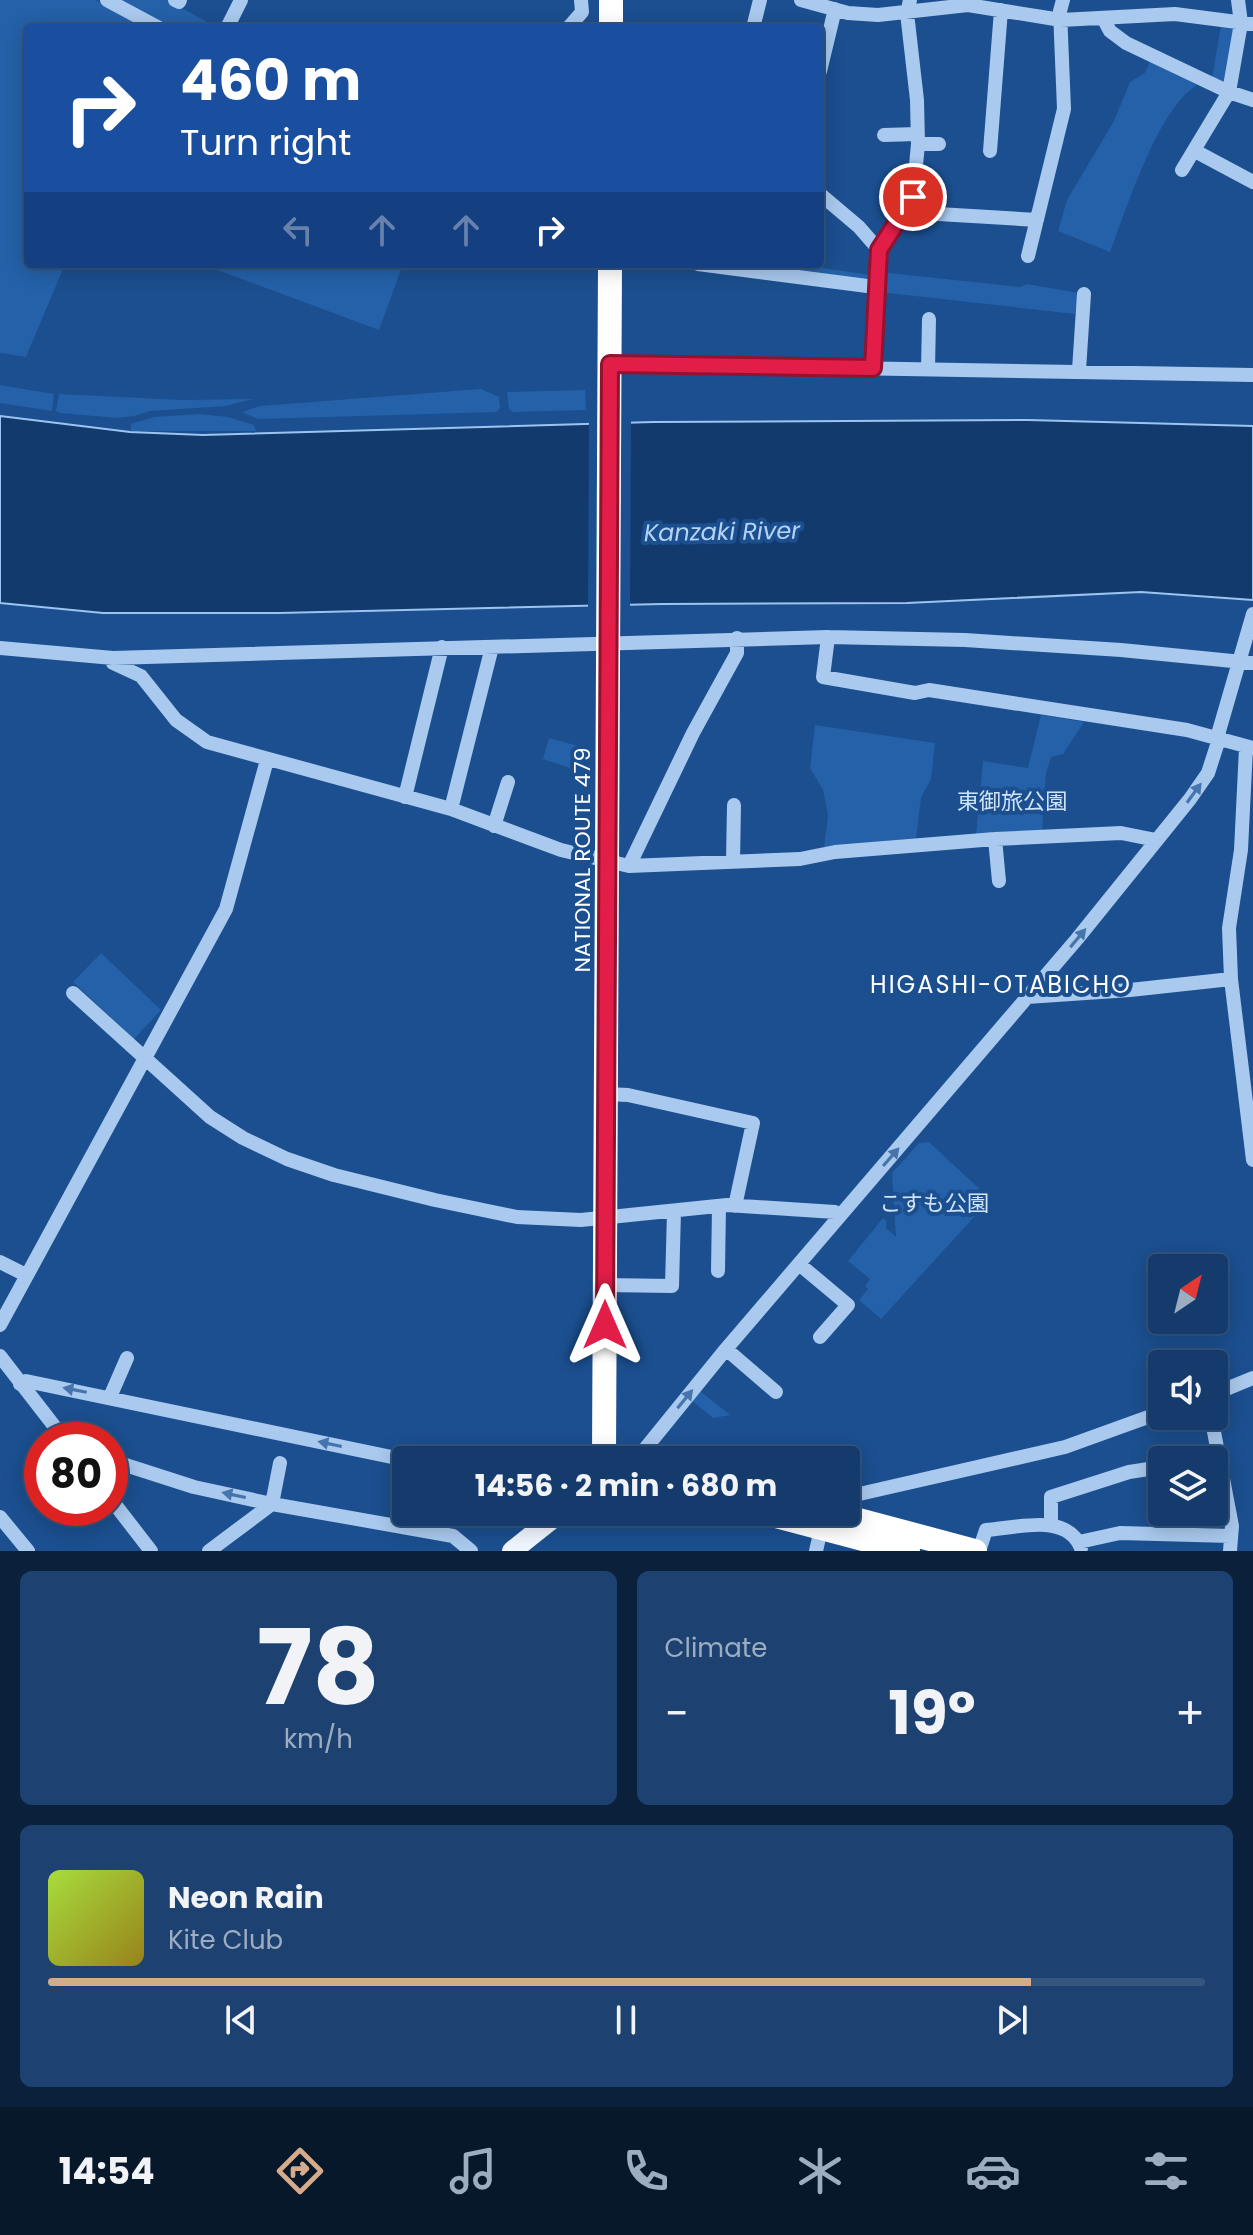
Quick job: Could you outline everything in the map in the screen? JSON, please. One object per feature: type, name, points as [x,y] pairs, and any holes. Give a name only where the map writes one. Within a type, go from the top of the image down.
[{"type":"highway","points":[[611,0],[611,24]]},
{"type":"highway","name":"NATIONAL ROUTE 479","points":[[605,1446],[606,1094],[619,864],[607,642],[610,268]]},
{"type":"highway","points":[[846,1526],[908,1551]]},
{"type":"highway","points":[[859,1526],[977,1551]]},
{"type":"main road","points":[[512,1551],[543,1526]]},
{"type":"street","points":[[107,0],[152,24]]},
{"type":"street","points":[[229,24],[241,0]]},
{"type":"street","points":[[572,24],[582,12],[581,0]]},
{"type":"street","points":[[754,24],[760,0]]},
{"type":"street","points":[[801,0],[843,7],[968,3],[1061,20],[1175,14],[1247,24]]},
{"type":"street","points":[[1028,256],[1064,109],[1063,0]]},
{"type":"street","points":[[1122,16],[1126,0]]},
{"type":"street","points":[[1182,170],[1229,92],[1247,24],[1238,0]]},
{"type":"street","points":[[824,60],[843,7]]},
{"type":"street","points":[[873,368],[879,250],[913,197],[918,139],[917,100],[908,7]]},
{"type":"street","points":[[990,151],[1001,10]]},
{"type":"street","points":[[1103,18],[1110,31],[1126,43],[1229,92],[1253,100]]},
{"type":"street","points":[[884,135],[939,144]]},
{"type":"street","points":[[1195,151],[1253,182]]},
{"type":"street","points":[[824,197],[859,227],[879,250]]},
{"type":"street","points":[[905,212],[1037,220]]},
{"type":"street","points":[[764,268],[814,271],[875,287]]},
{"type":"street","points":[[1079,370],[1084,294]]},
{"type":"street","points":[[928,369],[929,319]]},
{"type":"street","points":[[610,364],[1253,375]]},
{"type":"street","points":[[646,1446],[1077,939],[1208,773],[1253,614]]},
{"type":"street","points":[[828,637],[823,677],[915,693],[929,690],[1187,730],[1250,748],[1241,850],[1229,928],[1231,979],[1248,1083],[1253,1160]]},
{"type":"street","points":[[0,648],[113,658],[828,637],[965,640],[1239,656],[1253,663]]},
{"type":"street","points":[[619,864],[737,653],[737,638]]},
{"type":"street","points":[[405,797],[442,647]]},
{"type":"street","points":[[451,809],[492,647]]},
{"type":"street","points":[[113,658],[113,663],[141,676],[176,720],[207,742],[451,809],[561,850],[619,864],[707,865],[995,839],[1121,833],[1156,840]]},
{"type":"street","points":[[0,1325],[226,909],[267,760]]},
{"type":"street","points":[[494,826],[508,782]]},
{"type":"street","points":[[733,862],[734,805]]},
{"type":"street","points":[[995,839],[999,881]]},
{"type":"street","points":[[1027,997],[1231,979]]},
{"type":"street","points":[[73,993],[210,1117],[243,1138],[287,1159],[334,1175],[517,1217],[581,1220],[727,1206],[835,1212],[840,1216]]},
{"type":"street","points":[[606,1094],[628,1095],[753,1123],[727,1206],[718,1271]]},
{"type":"street","points":[[605,1285],[672,1286],[674,1212]]},
{"type":"street","points":[[0,1262],[26,1275]]},
{"type":"street","points":[[799,1264],[848,1305],[820,1337]]},
{"type":"street","points":[[726,1349],[776,1392]]},
{"type":"street","points":[[0,1358],[51,1422]]},
{"type":"street","points":[[110,1397],[127,1358]]},
{"type":"street","points":[[1228,1388],[1253,1378]]},
{"type":"street","points":[[20,1384],[26,1381],[110,1397],[392,1457]]},
{"type":"street","points":[[860,1494],[1065,1447],[1148,1417]]},
{"type":"street","points":[[209,1551],[272,1504],[280,1463]]},
{"type":"street","points":[[128,1466],[194,1487],[272,1504],[453,1536],[471,1551]]},
{"type":"street","points":[[1051,1525],[1051,1497],[1129,1472],[1148,1469]]},
{"type":"street","points":[[0,1517],[28,1551]]},
{"type":"street","points":[[128,1521],[151,1551]]},
{"type":"street","points":[[977,1551],[986,1530],[1051,1525],[1069,1531],[1081,1546],[1120,1533],[1231,1543]]},
{"type":"green space","points":[[0,0],[96,0],[139,24],[24,24],[24,268],[63,268],[26,357],[0,353]]},
{"type":"green space","points":[[120,0],[167,0],[211,24],[164,24]]},
{"type":"green space","points":[[1221,26],[1237,27],[1226,84],[1212,78]]},
{"type":"green space","points":[[1151,59],[1197,85],[1182,98],[1156,137],[1110,252],[1058,231],[1067,200],[1114,121],[1130,82],[1145,73]]},
{"type":"green space","points":[[214,268],[402,268],[379,330]]},
{"type":"green space","points":[[755,268],[822,268],[871,275],[880,272],[1021,287],[1027,284],[1078,293],[1075,314],[879,292]]},
{"type":"green space","points":[[0,385],[54,394],[52,411],[0,403]]},
{"type":"green space","points":[[481,389],[499,397],[500,408],[497,412],[258,419],[242,412],[260,406]]},
{"type":"green space","points":[[585,390],[586,410],[513,412],[509,409],[507,392]]},
{"type":"green space","points":[[59,394],[182,400],[253,399],[226,406],[150,411],[118,418],[60,413],[56,411]]},
{"type":"green space","points":[[199,414],[228,417],[254,425],[256,431],[131,431],[131,424],[154,417]]},
{"type":"green space","name":"東御旅公園","points":[[1041,715],[1084,722],[1063,754],[1051,757],[1046,773],[1042,833],[976,835],[983,761],[1028,768]]},
{"type":"green space","points":[[815,725],[935,743],[931,779],[921,798],[916,838],[824,848],[828,815],[823,790],[810,768]]},
{"type":"green space","points":[[549,738],[582,747],[582,772],[543,759]]},
{"type":"green space","points":[[101,953],[161,1010],[134,1039],[73,982]]},
{"type":"green space","name":"こすも公園","points":[[929,1142],[986,1195],[986,1204],[881,1319],[859,1300],[868,1289],[865,1286],[870,1279],[848,1261],[883,1218],[886,1228],[896,1237],[892,1173],[919,1143]]},
{"type":"green space","points":[[699,1390],[730,1415],[713,1418],[691,1400]]},
{"type":"water","name":"Kanzaki River","points":[[0,416],[130,432],[203,435],[653,422],[1028,420],[1253,426],[1253,600],[1141,592],[907,603],[662,604],[279,613],[103,613],[0,603]]},
{"type":"pier","points":[[589,419],[631,419],[630,609],[588,610]]},
{"type":"district","name":"HIGASHI-OTABICHO","points":[[1001,985]]},
{"type":"route","points":[[605,1325],[610,364],[873,368],[879,250],[913,197]]}]
